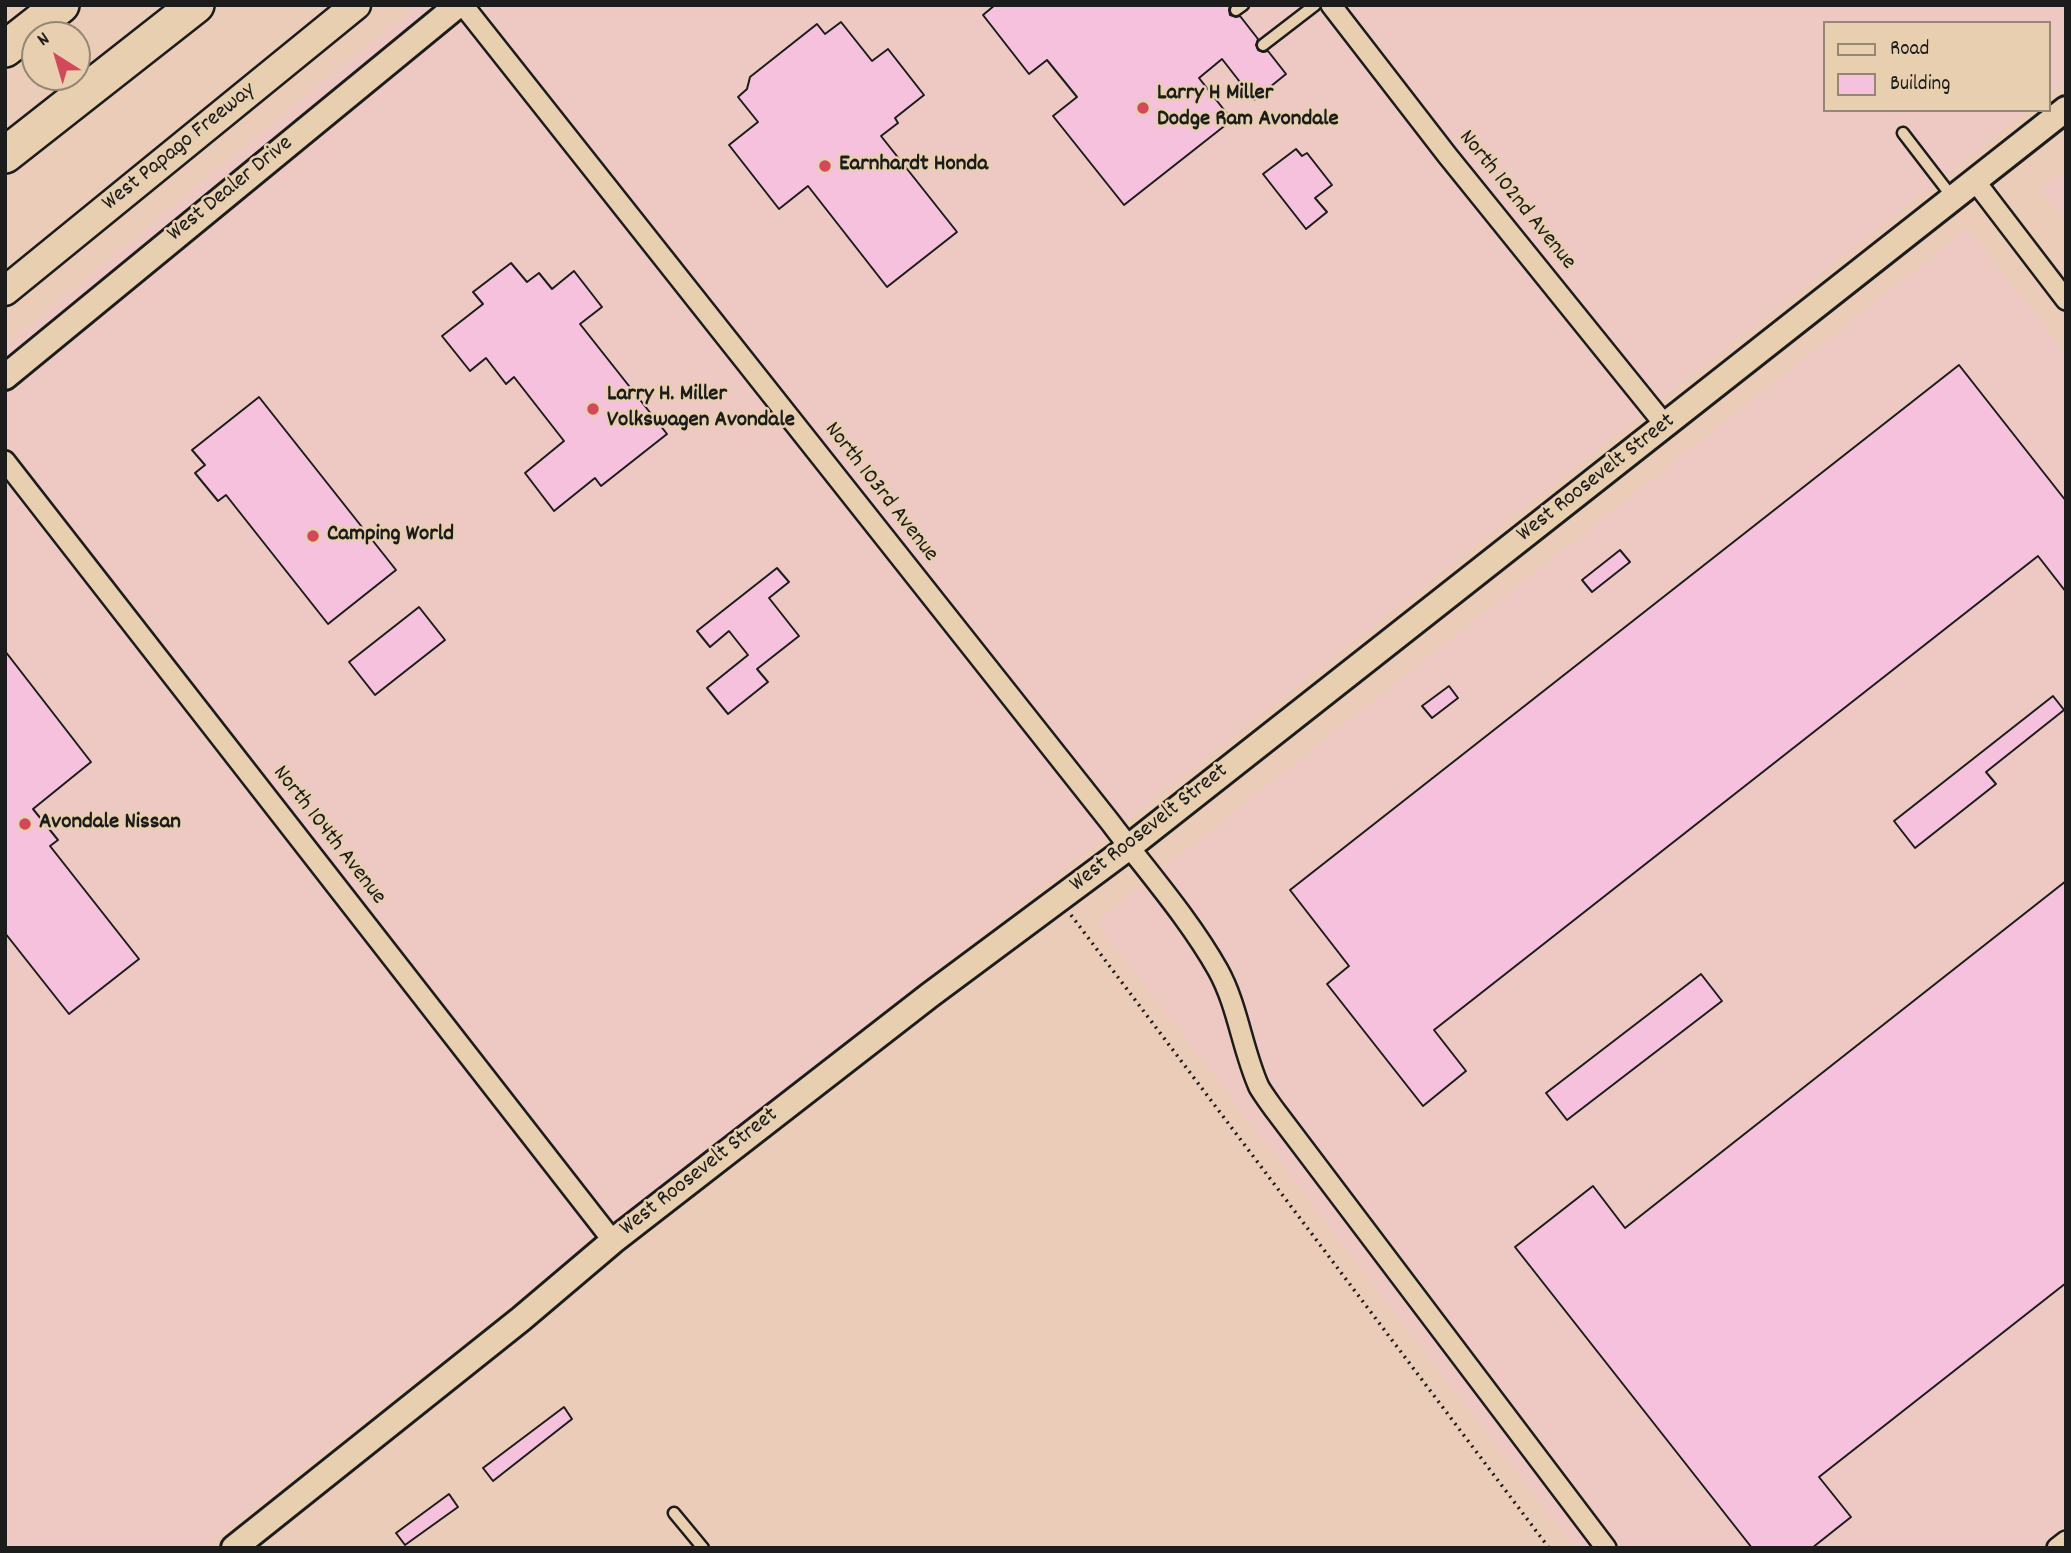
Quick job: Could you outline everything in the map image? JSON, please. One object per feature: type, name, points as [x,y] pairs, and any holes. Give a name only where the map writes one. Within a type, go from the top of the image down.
[{"type":"highway","points":[[5,49],[61,5]]},
{"type":"highway","points":[[5,155],[196,5]]},
{"type":"main road","name":"West Papago Freeway","points":[[5,290],[356,5]]},
{"type":"street","name":"West Dealer Drive","points":[[5,377],[457,5]]},
{"type":"street","name":"North 103rd Avenue","points":[[463,5],[1129,847],[1197,937],[1219,972],[1260,1087],[1273,1110],[1606,1548]]},
{"type":"street","name":"North 102nd Avenue","points":[[1331,5],[1456,166],[1665,425]]},
{"type":"street","name":"West Roosevelt Street","points":[[234,1548],[521,1319],[613,1241],[930,995],[1129,847],[2066,109]]},
{"type":"street","points":[[1975,181],[2066,300]]},
{"type":"street","name":"North 104th Avenue","points":[[5,461],[613,1241]]},
{"type":"street","points":[[2057,1548],[2066,1541]]},
{"type":"lane","points":[[1263,45],[1315,5]]},
{"type":"lane","points":[[1903,132],[1953,198]]},
{"type":"lane","points":[[674,1513],[702,1548]]},
{"type":"path","points":[[1059,899],[1549,1548]]},
{"type":"shaded area","points":[[418,5],[2066,5],[2066,82],[2050,94],[2050,21],[1822,21],[1822,112],[2026,112],[202,1548],[5,1548],[5,345]]},
{"type":"shaded area","points":[[2066,170],[2066,223],[2040,189]]},
{"type":"shaded area","points":[[1968,228],[2066,355],[2066,1527],[2039,1548],[1574,1548],[1096,921]]},
{"type":"building","name":"Larry H Miller Dodge Ram Avondale","points":[[995,5],[1230,5],[1230,15],[1240,16],[1258,39],[1258,50],[1268,51],[1286,74],[1254,100],[1222,59],[1199,78],[1232,120],[1124,205],[1053,116],[1077,97],[1047,60],[1029,74],[983,15]]},
{"type":"building","name":"Earnhardt Honda","points":[[841,22],[872,61],[888,49],[924,95],[895,118],[898,123],[881,136],[957,232],[887,287],[808,186],[779,209],[729,145],[758,122],[738,97],[747,89],[750,77],[817,24],[825,34]]},
{"type":"building","points":[[1296,149],[1302,156],[1307,153],[1332,185],[1315,198],[1327,212],[1306,229],[1263,174]]},
{"type":"building","name":"Larry H. Miller Volkswagen Avondale","points":[[511,263],[527,282],[539,273],[552,289],[574,271],[602,307],[580,324],[667,434],[601,486],[595,478],[554,511],[525,473],[564,441],[514,377],[506,384],[486,358],[470,371],[442,336],[483,304],[473,292]]},
{"type":"building","points":[[1959,365],[2066,501],[2066,592],[2038,556],[1434,1030],[1466,1071],[1423,1106],[1327,984],[1349,966],[1290,890]]},
{"type":"building","name":"Camping World","points":[[259,397],[396,570],[328,624],[226,495],[218,501],[195,473],[205,465],[192,450]]},
{"type":"building","points":[[1620,550],[1630,562],[1592,592],[1582,580]]},
{"type":"building","points":[[777,568],[789,582],[769,598],[799,636],[757,669],[768,682],[728,714],[707,688],[748,655],[729,631],[710,647],[697,631]]},
{"type":"building","points":[[419,607],[445,640],[375,695],[349,662]]},
{"type":"building","name":"Avondale Nissan","points":[[5,651],[91,762],[33,809],[58,840],[50,846],[139,959],[69,1014],[5,933]]},
{"type":"building","points":[[1449,686],[1458,698],[1432,718],[1422,706]]},
{"type":"building","points":[[2053,696],[2064,710],[1986,772],[1996,784],[1915,848],[1894,821]]},
{"type":"building","points":[[2066,881],[2066,1283],[1819,1477],[1851,1517],[1812,1548],[1752,1548],[1515,1247],[1593,1186],[1625,1228]]},
{"type":"building","points":[[1701,974],[1722,1001],[1567,1120],[1546,1093]]},
{"type":"building","points":[[564,1407],[572,1419],[493,1481],[483,1468]]},
{"type":"building","points":[[449,1494],[458,1507],[405,1545],[396,1533]]},
{"type":"place","name":"Larry H Miller Dodge Ram Avondale","points":[[1143,108]]},
{"type":"place","name":"Earnhardt Honda","points":[[825,166]]},
{"type":"place","name":"Larry H. Miller Volkswagen Avondale","points":[[593,409]]},
{"type":"place","name":"Camping World","points":[[313,536]]},
{"type":"place","name":"Avondale Nissan","points":[[25,824]]}]
